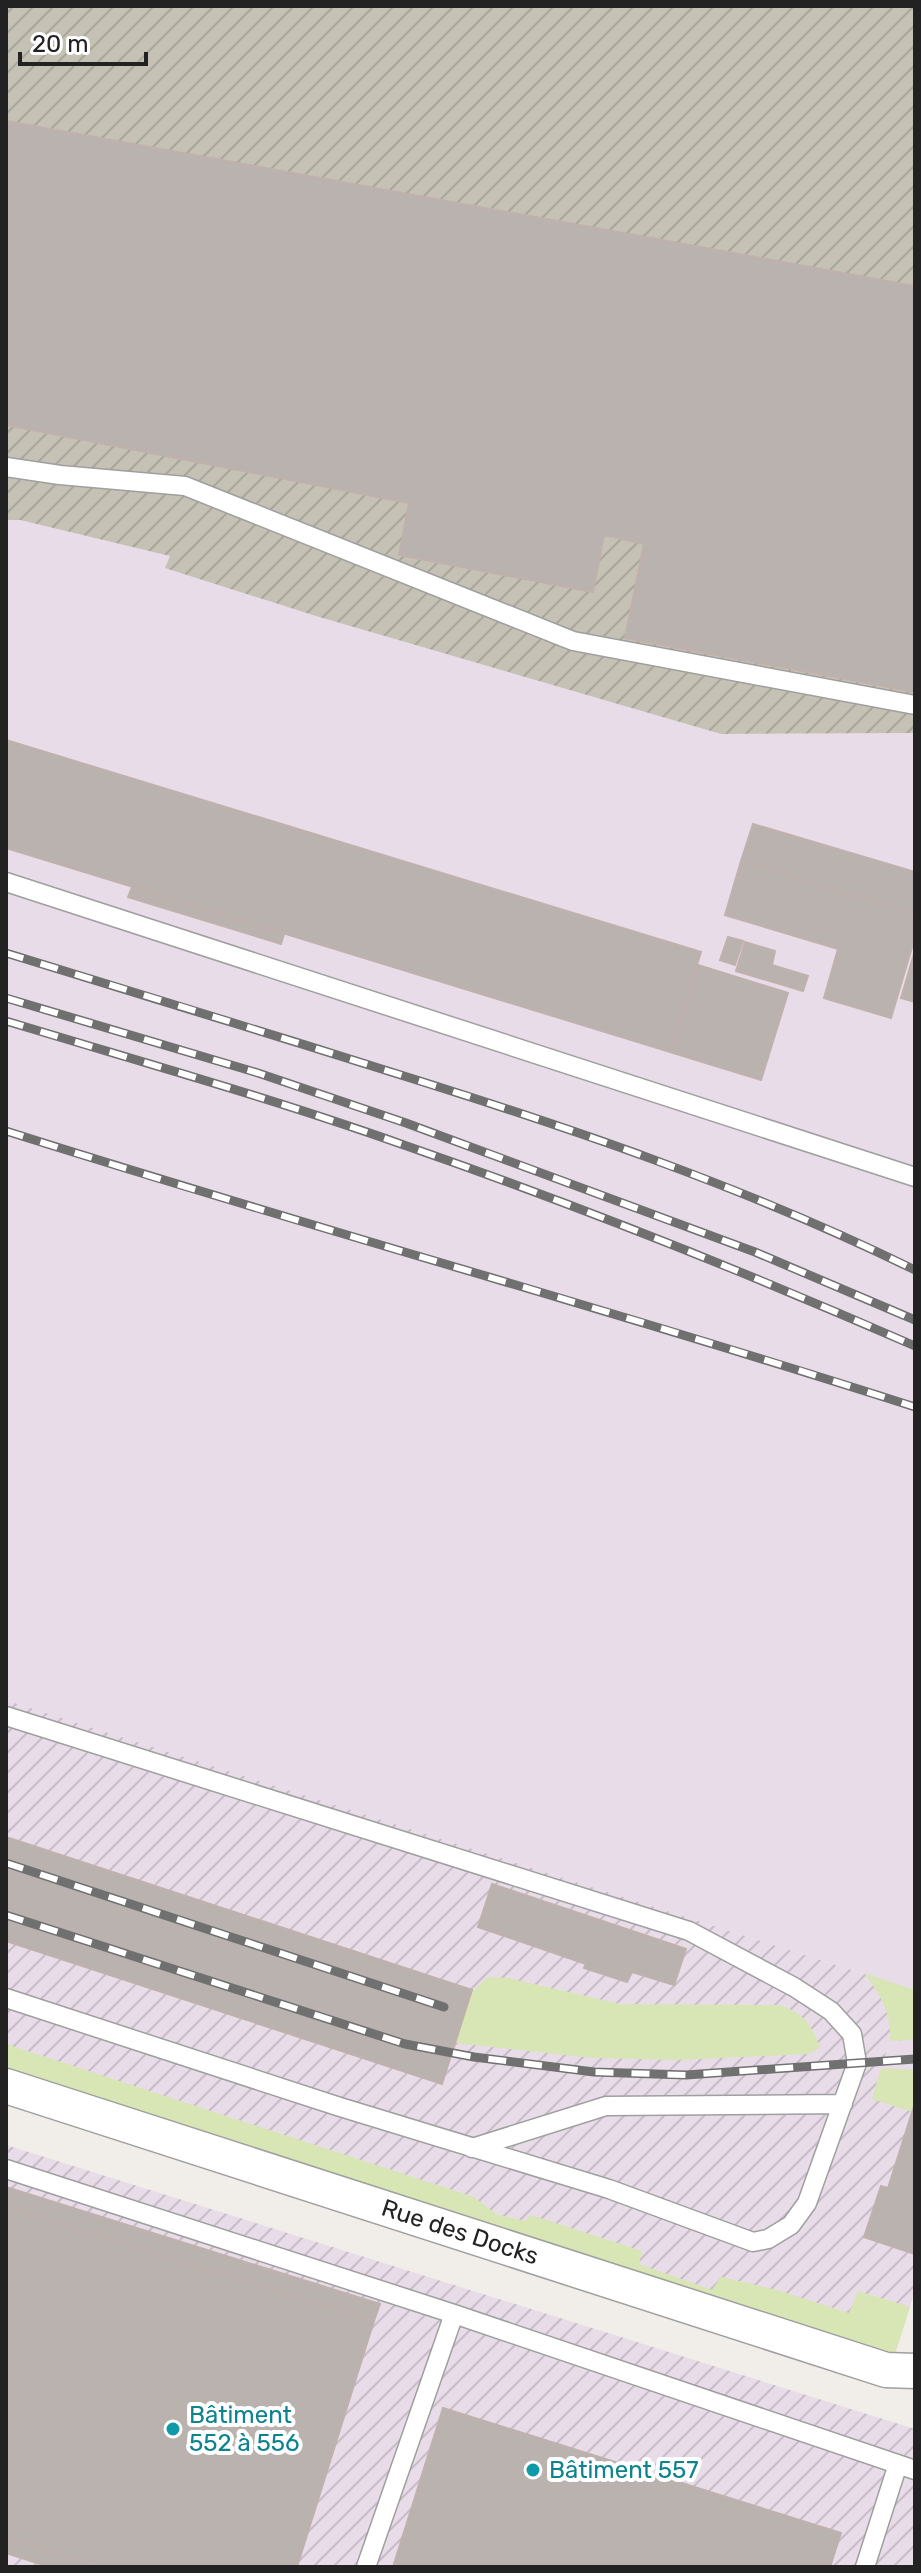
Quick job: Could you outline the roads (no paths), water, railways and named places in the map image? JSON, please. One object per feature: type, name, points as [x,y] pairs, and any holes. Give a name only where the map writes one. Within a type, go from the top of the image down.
[{"type":"street","name":"Rue des Docks","points":[[6,2086],[886,2370],[915,2371]]},
{"type":"lane","points":[[6,467],[185,486],[573,641],[915,705]]},
{"type":"lane","points":[[6,882],[915,1177]]},
{"type":"lane","points":[[6,1716],[689,1931],[794,1987],[831,2011],[852,2034],[857,2063],[807,2203],[791,2225],[768,2239],[753,2242],[609,2189],[207,2065],[6,1998]]},
{"type":"lane","points":[[471,2148],[606,2106],[843,2104]]},
{"type":"lane","points":[[6,2169],[454,2314],[906,2467],[865,2567]]},
{"type":"lane","points":[[366,2567],[454,2314]]},
{"type":"railway","points":[[6,953],[388,1071],[656,1160],[787,1212],[915,1270]]},
{"type":"railway","points":[[6,998],[258,1073],[406,1123],[755,1252],[915,1320]]},
{"type":"railway","points":[[6,1021],[303,1111],[531,1190],[915,1346]]},
{"type":"railway","points":[[6,1131],[915,1407]]},
{"type":"railway","points":[[6,1863],[444,2007]]},
{"type":"railway","points":[[6,1915],[405,2044],[474,2057],[594,2072],[686,2075],[915,2059]]},
{"type":"place","name":"Bâtiment 552 à 556","points":[[173,2429]]},
{"type":"place","name":"Bâtiment 557","points":[[533,2470]]}]
